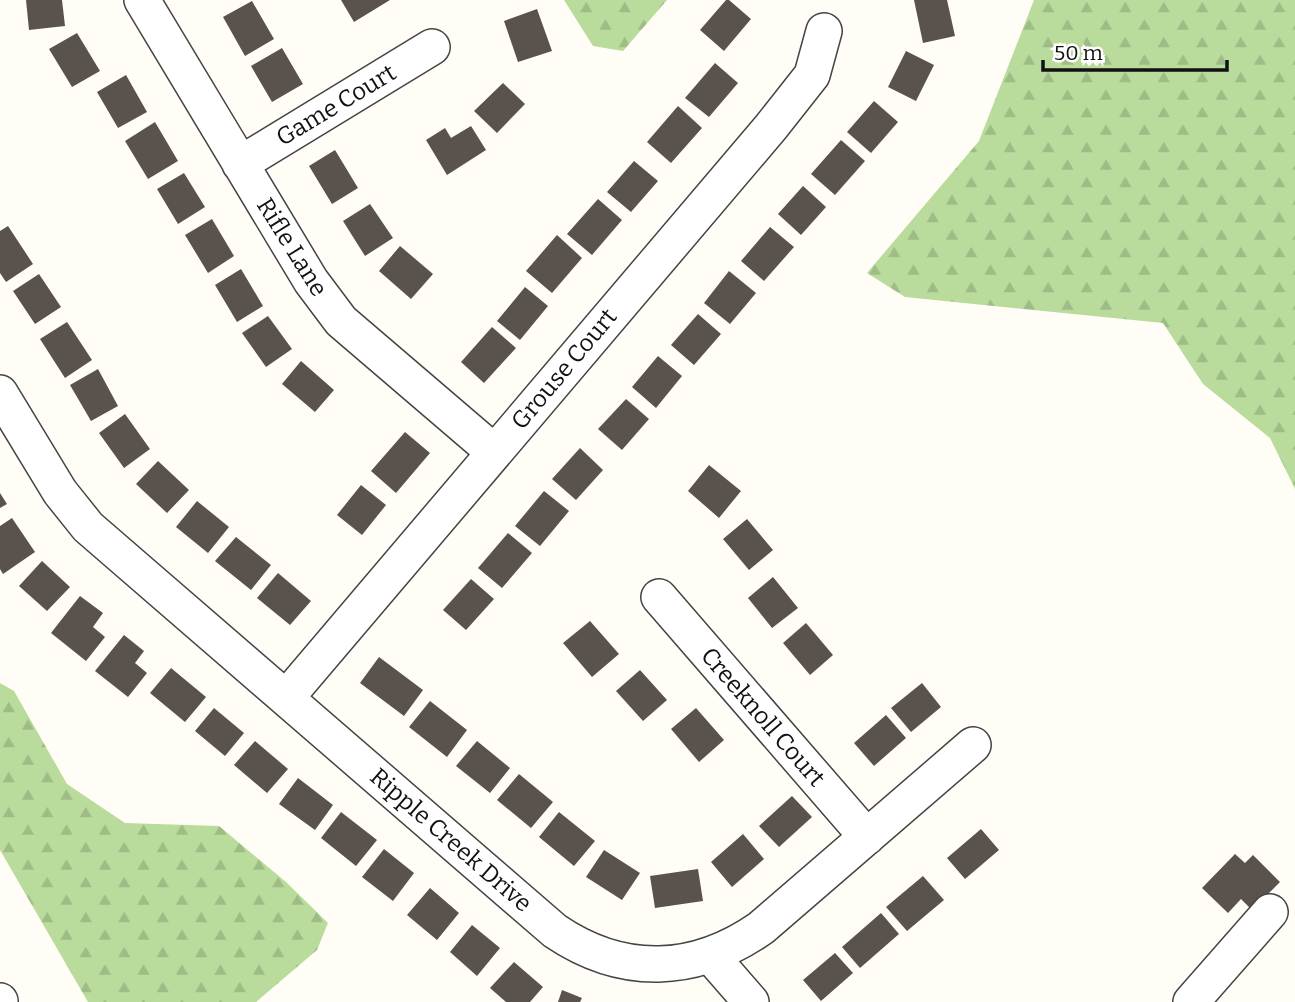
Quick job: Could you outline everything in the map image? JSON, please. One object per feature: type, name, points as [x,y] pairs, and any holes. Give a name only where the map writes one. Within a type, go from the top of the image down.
[{"type":"street","name":"Rifle Lane","points":[[142,0],[311,281],[341,321],[494,452]]},
{"type":"street","name":"Grouse Court","points":[[286,698],[771,127],[812,75],[824,30]]},
{"type":"street","name":"Game Court","points":[[240,164],[432,47]]},
{"type":"street","name":"Ripple Creek Drive","points":[[0,393],[60,492],[88,527],[555,931],[572,943],[595,953],[634,964],[682,963],[711,956],[742,941],[761,928],[973,745]]},
{"type":"street","name":"Creeknoll Court","points":[[659,597],[867,837]]},
{"type":"street","points":[[1191,1002],[1270,912]]},
{"type":"street","points":[[711,956],[751,1002]]},
{"type":"green space","points":[[564,0],[667,0],[623,51],[593,46]]},
{"type":"green space","points":[[1034,0],[1295,0],[1295,489],[1270,438],[1203,384],[1163,323],[905,297],[867,273],[979,141]]},
{"type":"green space","points":[[0,683],[14,691],[67,784],[125,823],[219,826],[286,882],[328,923],[317,950],[256,1002],[88,1002],[0,850]]},
{"type":"building","points":[[26,0],[62,0],[65,26],[29,30]]},
{"type":"building","points":[[341,0],[390,0],[354,22]]},
{"type":"building","points":[[726,0],[751,19],[724,51],[700,30]]},
{"type":"building","points":[[914,0],[947,0],[955,36],[923,43]]},
{"type":"building","points":[[252,1],[274,39],[245,56],[223,17]]},
{"type":"building","points":[[537,9],[552,51],[518,62],[504,21]]},
{"type":"building","points":[[77,33],[100,71],[72,87],[49,49]]},
{"type":"building","points":[[282,48],[303,84],[272,102],[251,66]]},
{"type":"building","points":[[906,51],[934,65],[916,101],[888,87]]},
{"type":"building","points":[[715,63],[738,83],[709,117],[685,98]]},
{"type":"building","points":[[126,75],[147,112],[118,128],[97,92]]},
{"type":"building","points":[[503,83],[525,104],[497,133],[474,111]]},
{"type":"building","points":[[874,101],[898,122],[871,153],[847,132]]},
{"type":"building","points":[[678,106],[702,128],[671,163],[647,142]]},
{"type":"building","points":[[155,122],[178,161],[148,179],[125,141]]},
{"type":"building","points":[[471,126],[486,150],[447,175],[426,140],[445,128],[451,138]]},
{"type":"building","points":[[841,140],[865,161],[835,195],[811,174]]},
{"type":"building","points":[[335,150],[358,188],[332,204],[309,166]]},
{"type":"building","points":[[634,161],[658,181],[631,212],[607,192]]},
{"type":"building","points":[[184,173],[205,207],[178,224],[157,189]]},
{"type":"building","points":[[803,186],[826,207],[801,235],[778,214]]},
{"type":"building","points":[[598,199],[622,220],[592,255],[567,234]]},
{"type":"building","points":[[370,204],[393,238],[365,256],[343,221]]},
{"type":"building","points":[[212,219],[234,256],[208,273],[185,235]]},
{"type":"building","points":[[8,226],[33,264],[6,282],[0,273],[0,231]]},
{"type":"building","points":[[770,227],[794,247],[764,281],[741,261]]},
{"type":"building","points":[[557,235],[582,258],[552,293],[526,271]]},
{"type":"building","points":[[400,246],[433,274],[411,299],[379,271]]},
{"type":"building","points":[[241,269],[263,306],[237,322],[215,285]]},
{"type":"building","points":[[729,271],[756,293],[730,324],[704,303]]},
{"type":"building","points":[[39,274],[61,307],[35,324],[13,291]]},
{"type":"building","points":[[525,287],[548,306],[520,340],[497,321]]},
{"type":"building","points":[[698,314],[721,334],[694,365],[671,345]]},
{"type":"building","points":[[268,316],[292,349],[266,367],[242,333]]},
{"type":"building","points":[[67,322],[92,360],[65,378],[40,339]]},
{"type":"building","points":[[492,327],[516,348],[484,383],[461,362]]},
{"type":"building","points":[[658,356],[682,376],[656,408],[632,387]]},
{"type":"building","points":[[301,361],[334,390],[315,412],[282,384]]},
{"type":"building","points":[[98,369],[118,406],[91,421],[70,385]]},
{"type":"building","points":[[626,399],[649,419],[622,450],[598,429]]},
{"type":"building","points":[[125,414],[150,449],[124,468],[99,433]]},
{"type":"building","points":[[405,432],[430,453],[396,493],[371,471]]},
{"type":"building","points":[[580,448],[603,470],[576,500],[552,479]]},
{"type":"building","points":[[158,461],[189,490],[167,513],[136,484]]},
{"type":"building","points":[[709,465],[741,491],[719,518],[688,491]]},
{"type":"building","points":[[361,485],[386,505],[362,535],[337,515]]},
{"type":"building","points":[[544,491],[569,511],[540,546],[515,526]]},
{"type":"building","points":[[0,493],[7,504],[0,508]]},
{"type":"building","points":[[197,501],[229,527],[208,553],[176,527]]},
{"type":"building","points":[[12,518],[35,552],[3,574],[0,569],[0,526]]},
{"type":"building","points":[[747,519],[773,550],[749,570],[723,539]]},
{"type":"building","points":[[508,533],[532,553],[502,588],[478,568]]},
{"type":"building","points":[[236,537],[271,565],[251,590],[215,561]]},
{"type":"building","points":[[42,561],[70,587],[47,611],[19,586]]},
{"type":"building","points":[[278,573],[311,601],[290,625],[257,598]]},
{"type":"building","points":[[773,577],[798,608],[772,628],[748,598]]},
{"type":"building","points":[[471,579],[494,599],[466,630],[443,610]]},
{"type":"building","points":[[80,596],[103,613],[93,627],[105,637],[86,661],[51,633]]},
{"type":"building","points":[[590,621],[619,654],[592,677],[563,643]]},
{"type":"building","points":[[806,623],[833,655],[810,675],[783,643]]},
{"type":"building","points":[[124,635],[144,651],[135,663],[147,673],[128,697],[95,671]]},
{"type":"building","points":[[379,657],[423,690],[404,716],[360,683]]},
{"type":"building","points":[[171,668],[206,697],[185,722],[150,693]]},
{"type":"building","points":[[640,670],[667,700],[643,721],[616,691]]},
{"type":"building","points":[[922,683],[941,707],[911,732],[891,708]]},
{"type":"building","points":[[430,701],[467,730],[447,757],[409,727]]},
{"type":"building","points":[[214,708],[244,733],[225,756],[195,731]]},
{"type":"building","points":[[696,708],[724,740],[699,762],[671,729]]},
{"type":"building","points":[[886,715],[906,738],[874,766],[854,743]]},
{"type":"building","points":[[255,741],[288,769],[267,793],[234,765]]},
{"type":"building","points":[[477,741],[510,768],[490,793],[456,766]]},
{"type":"building","points":[[519,774],[553,802],[531,828],[497,800]]},
{"type":"building","points":[[298,778],[333,805],[315,830],[279,804]]},
{"type":"building","points":[[792,796],[812,817],[779,847],[759,826]]},
{"type":"building","points":[[341,812],[377,840],[356,866],[321,838]]},
{"type":"building","points":[[559,812],[595,841],[574,866],[539,837]]},
{"type":"building","points":[[981,829],[999,850],[965,879],[947,858]]},
{"type":"building","points":[[743,834],[764,859],[732,887],[711,862]]},
{"type":"building","points":[[384,849],[414,873],[393,901],[362,877]]},
{"type":"building","points":[[604,850],[640,873],[622,900],[586,877]]},
{"type":"building","points":[[1235,854],[1245,863],[1253,855],[1280,882],[1252,910],[1241,899],[1228,913],[1202,888]]},
{"type":"building","points":[[698,869],[703,901],[655,908],[650,876]]},
{"type":"building","points":[[923,876],[944,900],[907,931],[886,907]]},
{"type":"building","points":[[430,888],[459,913],[437,940],[407,915]]},
{"type":"building","points":[[881,913],[899,934],[860,968],[842,947]]},
{"type":"building","points":[[472,925],[500,948],[477,976],[450,952]]},
{"type":"building","points":[[835,953],[853,973],[821,1001],[803,980]]},
{"type":"building","points":[[514,962],[543,987],[530,1002],[506,1002],[490,988]]},
{"type":"building","points":[[562,990],[582,998],[580,1002],[558,1002]]}]
